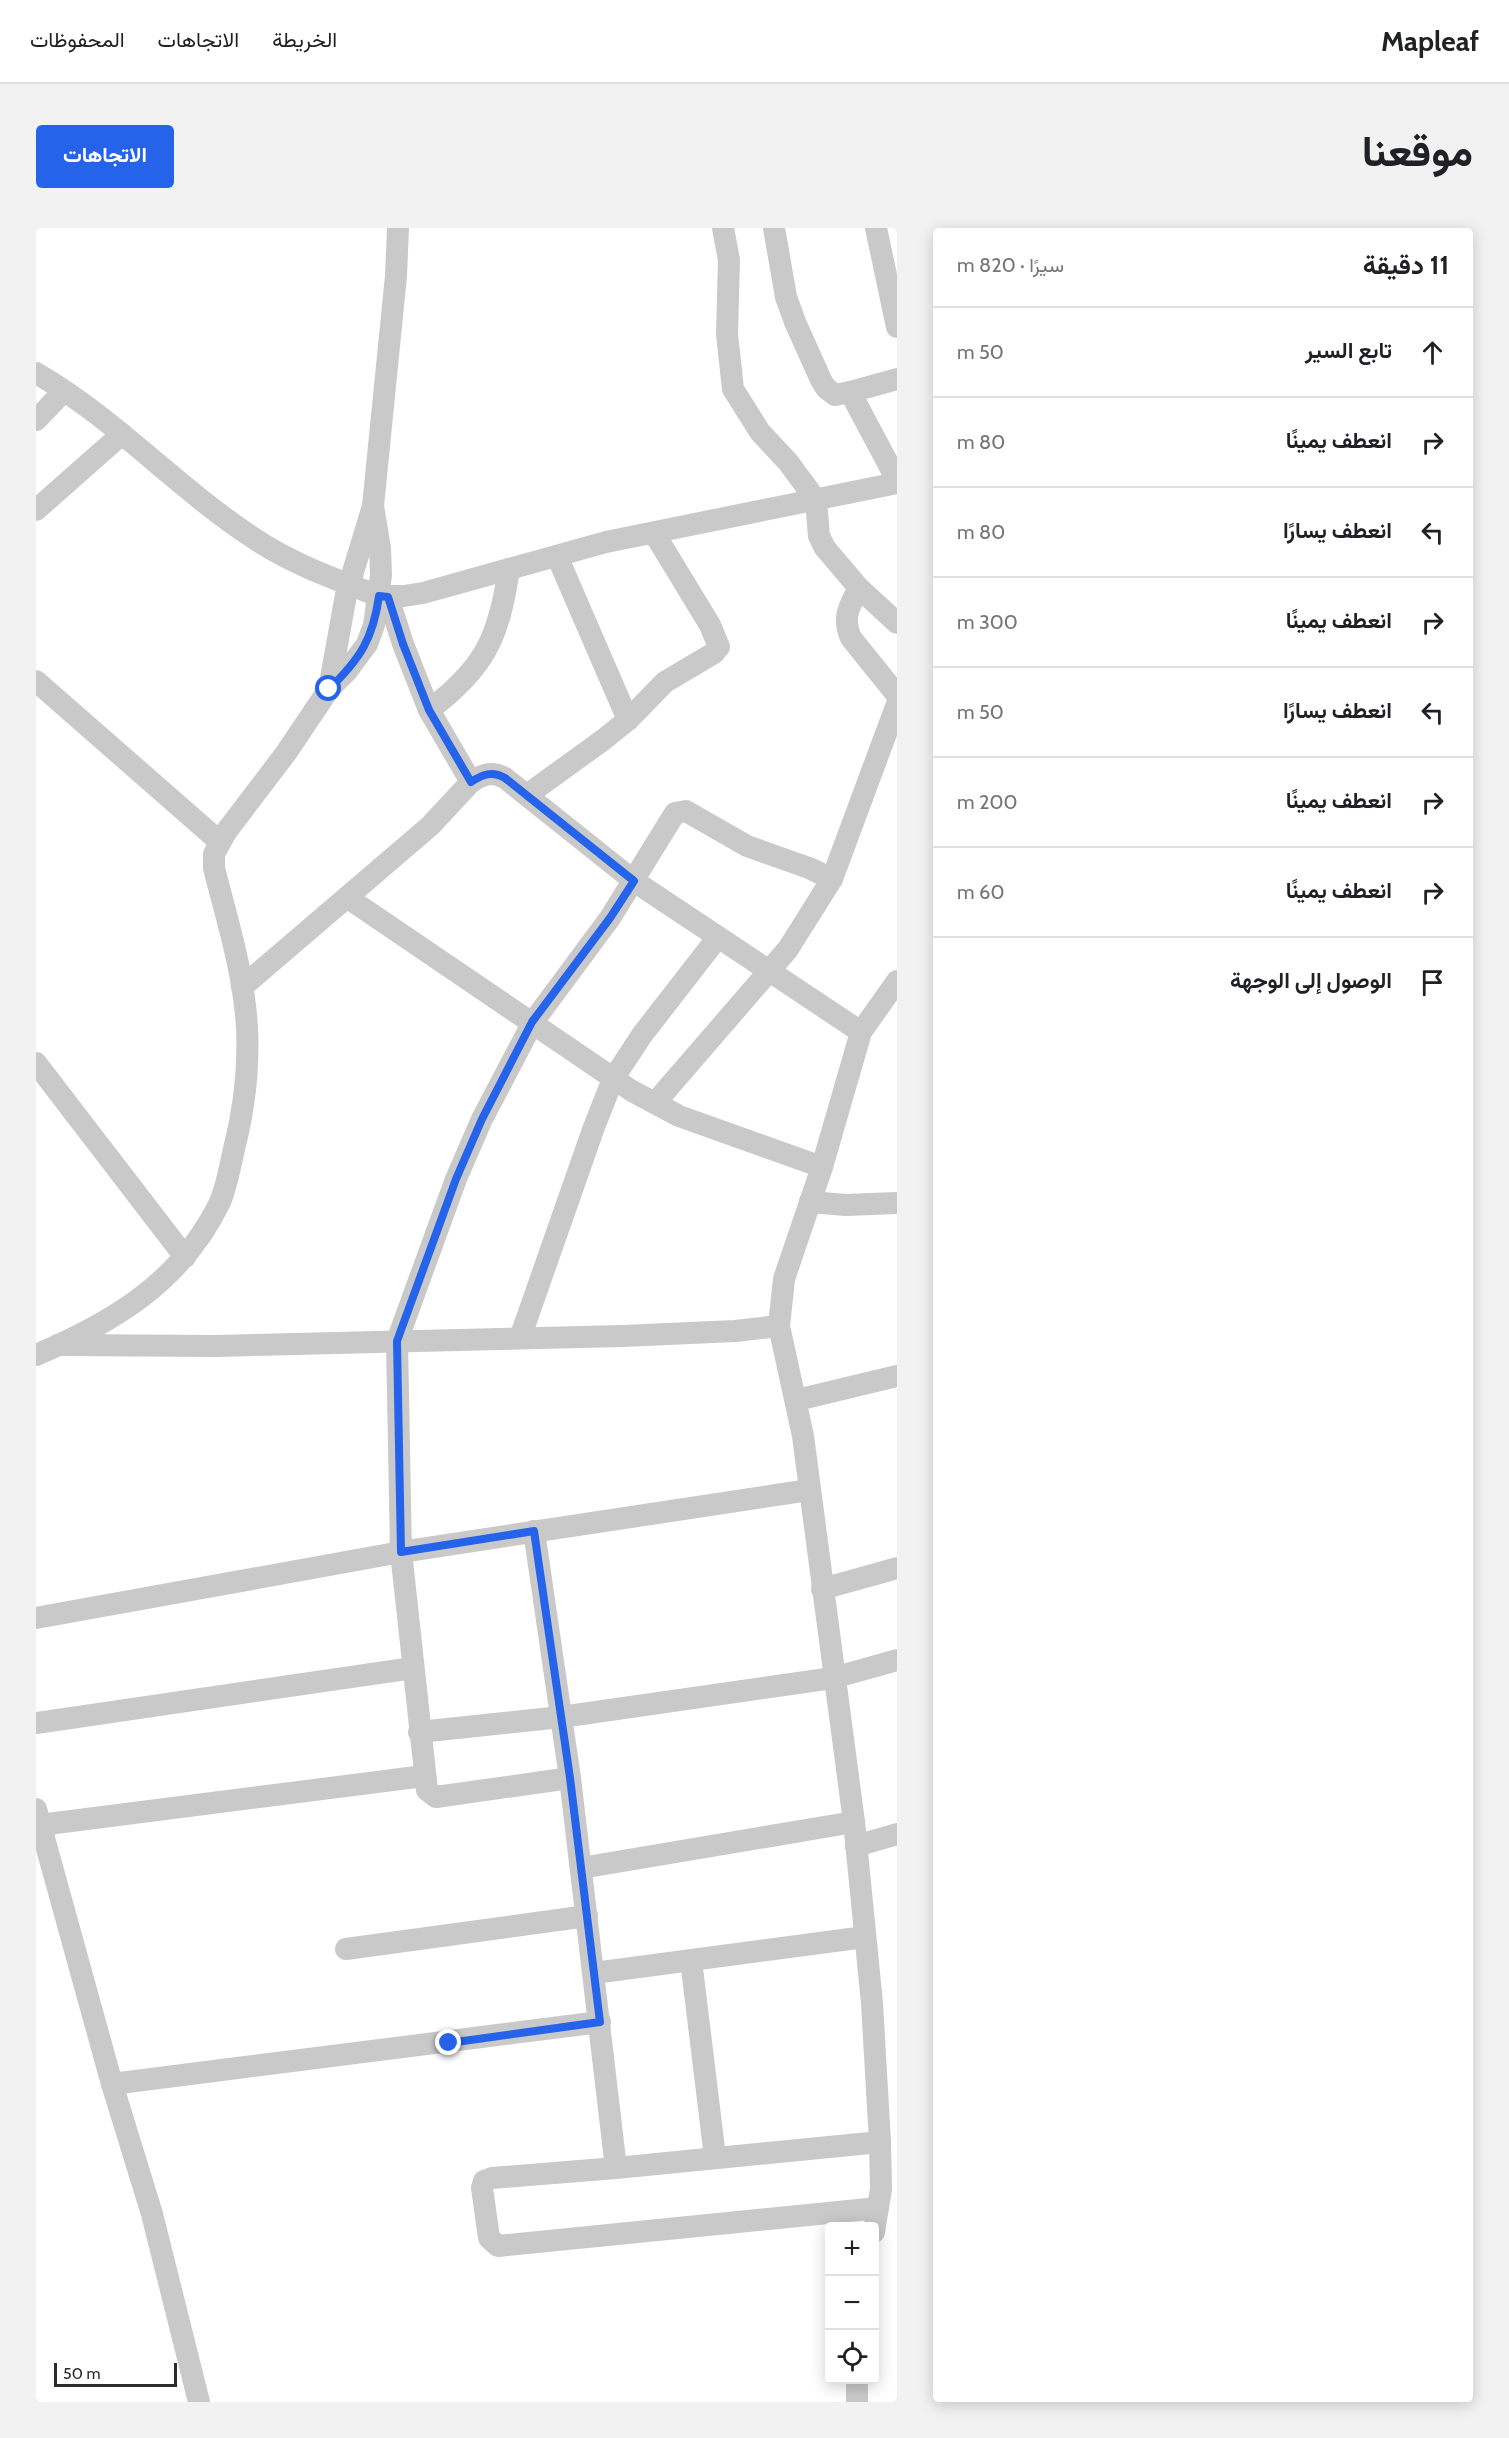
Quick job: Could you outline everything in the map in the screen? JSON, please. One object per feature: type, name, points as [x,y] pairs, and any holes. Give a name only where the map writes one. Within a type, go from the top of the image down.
[{"type":"street","points":[[329,689],[349,585],[373,506],[396,276],[398,228]]},
{"type":"street","points":[[723,228],[729,260],[727,334],[733,389],[760,432],[788,462],[816,500],[821,541],[840,568],[897,623]]},
{"type":"street","points":[[774,228],[786,297],[795,322],[826,388],[835,395],[897,379]]},
{"type":"street","points":[[876,228],[897,327]]},
{"type":"street","points":[[36,373],[122,434],[256,540],[316,571],[384,597],[423,593],[556,556],[897,481],[850,392]]},
{"type":"street","points":[[36,420],[64,391]]},
{"type":"street","points":[[36,510],[122,434]]},
{"type":"street","points":[[373,506],[380,548],[384,597],[429,710],[471,782]]},
{"type":"street","points":[[527,795],[628,720],[665,682],[714,653],[719,647],[710,625],[654,533]]},
{"type":"street","points":[[556,556],[628,720]]},
{"type":"street","points":[[429,710],[465,680],[490,646],[504,608],[509,569]]},
{"type":"street","points":[[859,588],[848,609],[846,627],[861,651],[897,695]]},
{"type":"street","points":[[36,1355],[122,1312],[161,1282],[185,1257],[202,1234],[221,1200],[238,1132],[248,1069],[247,1026],[242,987],[214,868],[214,854],[220,842],[286,753],[329,689],[347,671],[367,644],[384,597]]},
{"type":"street","points":[[36,681],[220,842]]},
{"type":"street","points":[[655,1103],[770,972],[788,949],[832,879],[897,704]]},
{"type":"street","points":[[242,987],[430,826],[471,782],[487,773],[497,774],[527,795],[634,881],[861,1032]]},
{"type":"street","points":[[570,1778],[436,1797],[427,1790],[401,1552],[397,1341],[456,1179],[482,1119],[532,1022],[610,918],[670,820],[679,811],[686,811],[747,846],[809,868],[832,879]]},
{"type":"street","points":[[348,898],[613,1079],[655,1103],[680,1116],[822,1167]]},
{"type":"street","points":[[520,1338],[613,1079],[642,1035],[718,938]]},
{"type":"street","points":[[877,2222],[885,2192],[872,2003],[854,1822],[797,1400],[779,1326],[784,1279],[822,1167],[861,1032],[897,981]]},
{"type":"street","points":[[36,1063],[185,1257]]},
{"type":"street","points":[[810,1202],[846,1205],[897,1203]]},
{"type":"street","points":[[58,1346],[217,1346],[623,1336],[735,1331],[779,1326]]},
{"type":"street","points":[[797,1400],[897,1376]]},
{"type":"street","points":[[36,1618],[401,1552],[809,1490]]},
{"type":"street","points":[[534,1531],[570,1778],[616,2168]]},
{"type":"street","points":[[822,1589],[897,1568]]},
{"type":"street","points":[[419,1732],[561,1717],[833,1678],[897,1660]]},
{"type":"street","points":[[36,1723],[413,1668]]},
{"type":"street","points":[[199,2402],[152,2214],[112,2084],[38,1817],[424,1776]]},
{"type":"street","points":[[581,1868],[854,1822]]},
{"type":"street","points":[[856,1846],[897,1834]]},
{"type":"street","points":[[346,1949],[587,1916]]},
{"type":"street","points":[[594,1972],[865,1937]]},
{"type":"street","points":[[691,1960],[715,2157]]},
{"type":"street","points":[[112,2084],[600,2022]]},
{"type":"street","points":[[880,2142],[487,2179],[482,2188],[490,2241],[498,2246],[885,2192]]},
{"type":"street","points":[[857,2384],[857,2402]]},
{"type":"route","points":[[329,689],[347,671],[367,644],[374,625],[379,596],[388,597],[413,672],[429,710],[471,782],[487,773],[505,778],[634,881],[584,954],[532,1022],[482,1119],[456,1179],[397,1341],[401,1552],[534,1531],[570,1778],[600,2022],[449,2043]]}]
